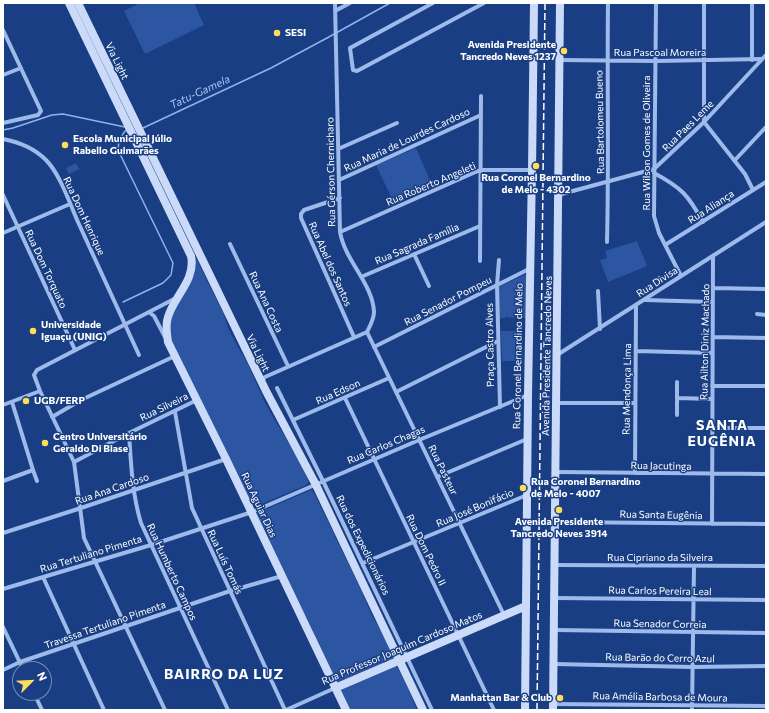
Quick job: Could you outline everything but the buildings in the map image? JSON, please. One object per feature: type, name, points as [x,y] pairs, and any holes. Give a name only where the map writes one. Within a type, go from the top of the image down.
[{"type":"main road","name":"Via Light","points":[[69,3],[132,123],[142,136],[261,382],[320,483],[403,658],[423,710]]},
{"type":"main road","name":"Via Light","points":[[78,3],[132,123],[133,134],[191,256],[191,273],[167,319],[166,328],[168,342]]},
{"type":"main road","name":"Rua Coronel Bernardino de Melo","points":[[525,710],[529,269],[534,3]]},
{"type":"main road","name":"Avenida Presidente Tancredo Neves","points":[[553,707],[560,3]]},
{"type":"main road","name":"Rua Aguiar Dias","points":[[168,342],[252,512],[346,710]]},
{"type":"main road","name":"Rua Professor Joaquim Cardoso Matos","points":[[335,688],[526,606]]},
{"type":"street","name":"Rua Gérson Chernicharo","points":[[335,3],[340,232],[343,246],[361,277],[371,300],[374,313],[371,325],[367,332]]},
{"type":"street","points":[[335,11],[350,3]]},
{"type":"street","points":[[433,3],[350,48],[353,70],[357,71],[484,3]]},
{"type":"street","name":"Rua Bartolomeu Bueno","points":[[607,242],[608,3]]},
{"type":"street","name":"Rua Wilson Gomes de Oliveira","points":[[656,3],[654,216],[656,226],[681,276]]},
{"type":"street","points":[[704,3],[704,122],[735,160],[745,174],[753,190]]},
{"type":"street","points":[[752,3],[752,60]]},
{"type":"street","points":[[3,30],[4,37],[21,68],[41,111],[38,115],[3,123]]},
{"type":"street","name":"Rua Paes Leme","points":[[558,195],[654,171],[704,122],[766,55]]},
{"type":"street","name":"Rua Pascoal Moreira","points":[[560,60],[607,62],[761,59]]},
{"type":"street","points":[[3,76],[21,68]]},
{"type":"street","points":[[480,261],[482,96]]},
{"type":"street","name":"Rua Maria de Lourdes Cardoso","points":[[339,180],[481,114]]},
{"type":"street","points":[[338,148],[396,123]]},
{"type":"street","points":[[735,160],[766,127]]},
{"type":"street","name":"Rua Dom Henrique","points":[[3,139],[23,145],[33,150],[46,160],[70,204],[139,355]]},
{"type":"street","name":"Rua Roberto Angeleti","points":[[340,232],[480,170],[532,170]]},
{"type":"street","points":[[654,171],[684,192],[692,202],[703,222]]},
{"type":"street","name":"Rua Aliança","points":[[665,245],[766,182]]},
{"type":"street","name":"Rua Dom Torquato","points":[[3,195],[75,350]]},
{"type":"street","name":"Rua Abel dos Santos","points":[[340,198],[304,210],[301,214],[301,218],[354,337]]},
{"type":"street","points":[[3,232],[70,204]]},
{"type":"street","name":"Rua Divisa","points":[[557,355],[766,222]]},
{"type":"street","name":"Rua Sagrada Família","points":[[361,277],[480,226]]},
{"type":"street","name":"Rua Ana Costa","points":[[230,244],[288,366]]},
{"type":"street","points":[[414,254],[428,286]]},
{"type":"street","name":"Rua Ailton Diniz Machado","points":[[712,524],[711,474],[714,256]]},
{"type":"street","name":"Praça Castro Alves","points":[[498,260],[497,285],[500,407]]},
{"type":"street","name":"Rua Senador Pompeu","points":[[374,347],[529,269]]},
{"type":"street","points":[[713,288],[766,289]]},
{"type":"street","points":[[598,291],[600,329]]},
{"type":"street","points":[[165,710],[84,538],[74,462],[34,378],[34,372],[179,295]]},
{"type":"street","points":[[644,300],[713,302]]},
{"type":"street","name":"Rua Mendonça Lima","points":[[635,473],[636,305]]},
{"type":"street","name":"Rua Aguiar Dias","points":[[149,312],[154,316],[168,342]]},
{"type":"street","points":[[757,314],[766,315]]},
{"type":"street","points":[[261,382],[265,377],[288,366],[367,332]]},
{"type":"street","name":"Rua Pasteur","points":[[367,332],[504,615]]},
{"type":"street","points":[[713,337],[766,338]]},
{"type":"street","points":[[396,392],[498,341]]},
{"type":"street","points":[[636,351],[712,353]]},
{"type":"street","points":[[52,417],[81,400],[175,356]]},
{"type":"street","name":"Rua Edson","points":[[293,420],[389,378]]},
{"type":"street","points":[[677,382],[677,415]]},
{"type":"street","points":[[712,386],[766,386]]},
{"type":"street","name":"Rua dos Expedicionários","points":[[277,388],[293,420],[320,483],[363,563],[403,658],[432,710]]},
{"type":"street","points":[[3,405],[40,391]]},
{"type":"street","name":"Rua Carlos Chagas","points":[[252,512],[528,395]]},
{"type":"street","name":"Rua Dom Pedro II","points":[[345,398],[494,710]]},
{"type":"street","points":[[677,398],[712,399]]},
{"type":"street","name":"Rua Silveira","points":[[74,462],[197,400]]},
{"type":"street","points":[[12,402],[37,481]]},
{"type":"street","points":[[556,403],[635,403]]},
{"type":"street","name":"Rua Luís Tomás","points":[[175,412],[192,508],[200,529],[286,710]]},
{"type":"street","points":[[712,428],[766,428]]},
{"type":"street","name":"Rua Humberto Campos","points":[[129,433],[136,508],[140,523],[228,710]]},
{"type":"street","points":[[437,477],[527,439]]},
{"type":"street","name":"Rua Ana Cardoso","points":[[3,533],[226,459]]},
{"type":"street","points":[[3,481],[33,470]]},
{"type":"street","name":"Rua Jacutinga","points":[[556,472],[766,474]]},
{"type":"street","name":"Rua José Bonifácio","points":[[363,563],[527,494]]},
{"type":"street","name":"Rua Tertuliano Pimenta","points":[[3,589],[150,545],[252,512]]},
{"type":"street","name":"Rua Santa Eugênia","points":[[555,522],[766,524]]},
{"type":"street","name":"Rua Cipriano da Silveira","points":[[555,565],[766,566]]},
{"type":"street","points":[[692,708],[694,566]]},
{"type":"street","name":"Travessa Tertuliano Pimenta","points":[[23,661],[230,591],[282,576]]},
{"type":"street","points":[[43,577],[104,710]]},
{"type":"street","name":"Rua Carlos Pereira Leal","points":[[554,598],[766,600]]},
{"type":"street","points":[[3,627],[20,661]]},
{"type":"street","name":"Rua Senador Correia","points":[[554,630],[766,633]]},
{"type":"street","name":"Rua Barão do Cerro Azul","points":[[554,664],[693,667],[766,666]]},
{"type":"street","name":"Rua Professor Joaquim Cardoso Matos","points":[[286,710],[335,688]]},
{"type":"street","name":"Rua Amélia Barbosa de Moura","points":[[553,707],[692,708],[766,706]]},
{"type":"shaded area","points":[[140,3],[194,3],[204,25],[145,54],[124,11]]},
{"type":"shaded area","points":[[416,148],[433,187],[394,203],[376,165]]},
{"type":"shaded area","points":[[76,163],[79,169],[69,174],[66,168]]},
{"type":"shaded area","points":[[637,241],[647,266],[608,282],[600,260],[607,258],[605,251]]},
{"type":"shaded area","points":[[194,254],[224,315],[229,331],[249,368],[265,403],[295,453],[308,480],[306,485],[257,506],[253,506],[249,501],[170,337],[170,321]]},
{"type":"shaded area","points":[[526,274],[527,318],[520,318],[518,316],[516,318],[508,318],[506,315],[506,318],[499,318],[499,287]]},
{"type":"shaded area","points":[[501,331],[523,331],[523,361],[502,361]]},
{"type":"shaded area","points":[[311,490],[314,493],[372,616],[383,634],[394,658],[337,682],[317,644],[308,620],[298,604],[255,514]]},
{"type":"shaded area","points":[[396,665],[403,676],[417,710],[349,710],[339,690]]},
{"type":"waterway","name":"Tatu-Gamela","points":[[143,128],[271,68],[390,3]]},
{"type":"waterway","name":"Tatu-Gamela","points":[[3,130],[52,115],[63,114],[125,127]]},
{"type":"waterway","points":[[123,302],[163,283],[171,275],[173,263],[118,150],[120,138],[127,129]]},
{"type":"railway","points":[[537,710],[545,3]]},
{"type":"place","name":"SESI","points":[[277,33]]},
{"type":"place","name":"Avenida Presidente Tancredo Neves 1237","points":[[564,51]]},
{"type":"place","name":"Escola Municipal Júlio Rabello Guimarães","points":[[65,145]]},
{"type":"place","name":"Rua Coronel Bernardino de Melo - 4302","points":[[536,166]]},
{"type":"place","name":"Universidade Iguaçu (UNIG)","points":[[33,331]]},
{"type":"place","name":"UGB/FERP","points":[[26,401]]},
{"type":"place","name":"Centro Universitário Geraldo Di Biase","points":[[45,443]]},
{"type":"place","name":"Rua Coronel Bernardino de Melo - 4007","points":[[523,488]]},
{"type":"place","name":"Avenida Presidente Tancredo Neves 3914","points":[[559,510]]},
{"type":"place","name":"Manhattan Bar & Club","points":[[560,698]]},
{"type":"district","name":"SANTA EUGÊNIA","points":[[722,434]]},
{"type":"district","name":"BAIRRO DA LUZ","points":[[224,674]]}]
